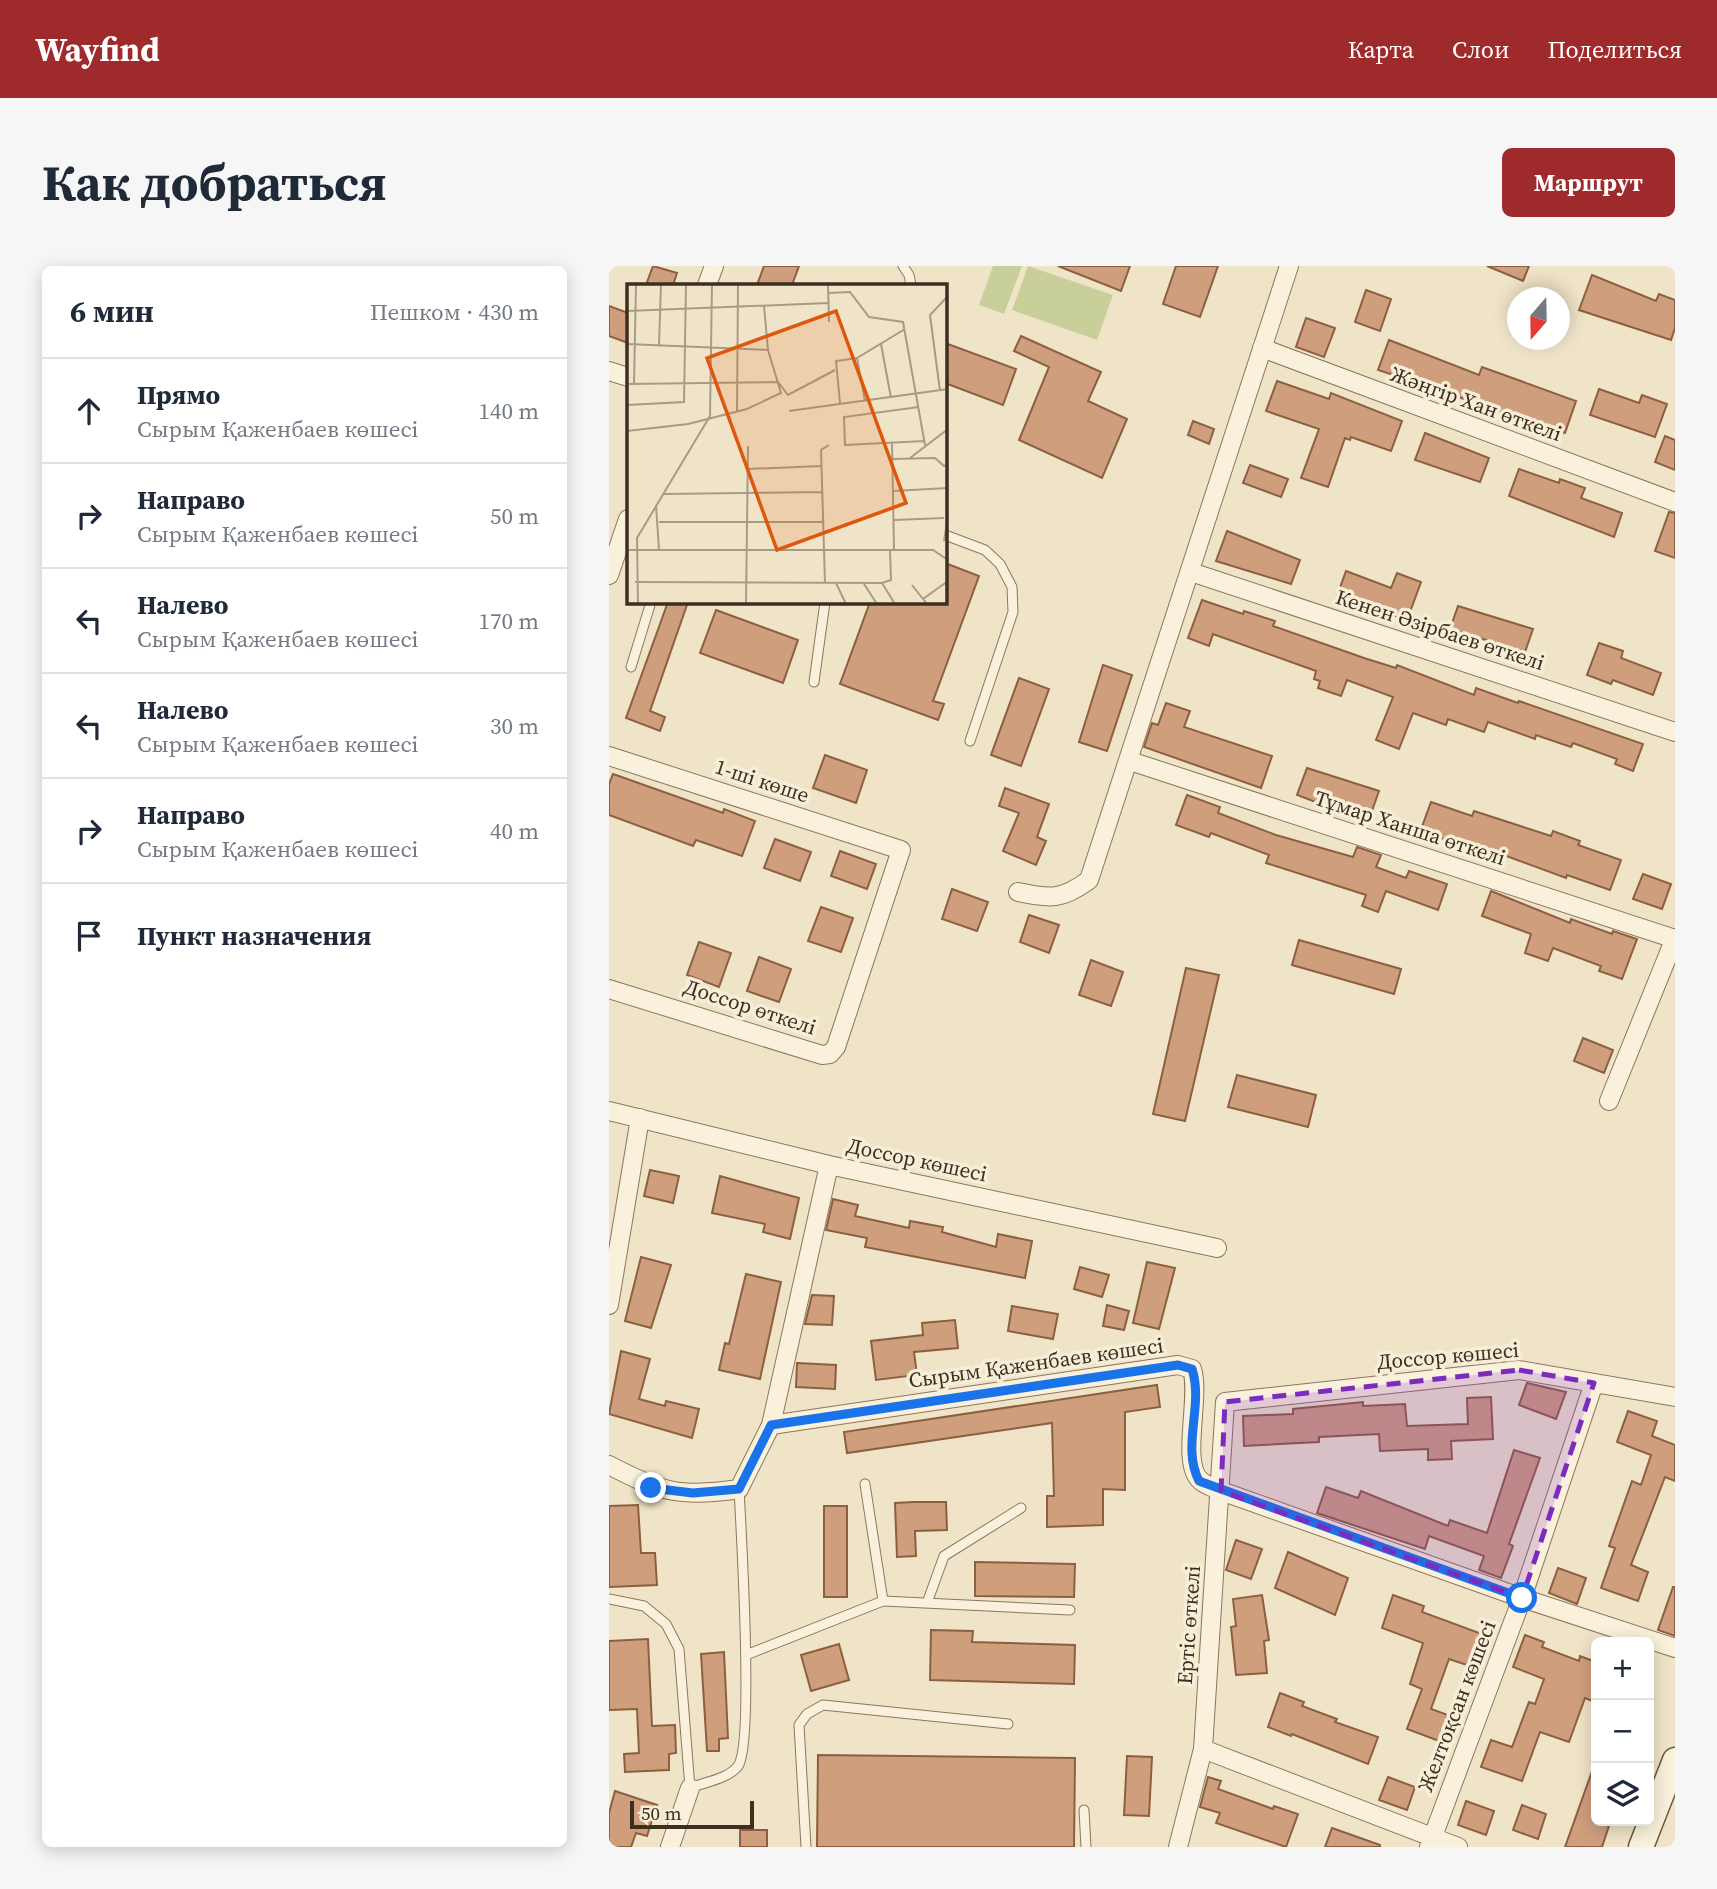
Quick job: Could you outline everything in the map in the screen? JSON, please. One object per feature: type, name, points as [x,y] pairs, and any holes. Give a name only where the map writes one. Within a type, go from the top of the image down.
[{"type":"main road","points":[[1641,1847],[1675,1760]]},
{"type":"street","points":[[708,284],[714,266]]},
{"type":"street","points":[[1018,892],[1048,898],[1071,893],[1089,880],[1130,761],[1289,266]]},
{"type":"street","name":"Жәңгір Хан өткелі","points":[[1262,348],[1675,502]]},
{"type":"street","points":[[609,371],[627,377]]},
{"type":"street","points":[[609,575],[627,522]]},
{"type":"street","name":"Кенен Әзірбаев өткелі","points":[[1191,572],[1675,732]]},
{"type":"street","name":"1-ші көше","points":[[609,756],[901,850]]},
{"type":"street","name":"Тұмар Ханша өткелі","points":[[1130,761],[1675,939]]},
{"type":"street","name":"Доссор өткелі","points":[[609,989],[822,1055],[830,1054],[836,1047],[901,850]]},
{"type":"street","points":[[1609,1101],[1675,939]]},
{"type":"street","name":"Доссор көшесі","points":[[609,1111],[829,1165],[1217,1248]]},
{"type":"street","points":[[609,1305],[641,1118]]},
{"type":"street","points":[[609,1465],[651,1488],[671,1492],[739,1489],[771,1425],[829,1165]]},
{"type":"street","name":"Сырым Қаженбаев көшесі","points":[[771,1425],[1178,1365],[1192,1369],[1196,1384],[1191,1464],[1199,1481],[1522,1598],[1675,1648]]},
{"type":"street","name":"Доссор көшесі","points":[[1225,1402],[1519,1370],[1675,1396]]},
{"type":"street","name":"Желтоқсан көшесі","points":[[1431,1842],[1522,1598],[1594,1382]]},
{"type":"street","name":"Ертіс өткелі","points":[[1178,1847],[1203,1749],[1225,1402]]},
{"type":"street","points":[[1203,1749],[1431,1842],[1458,1847]]},
{"type":"street","points":[[670,1847],[690,1788]]},
{"type":"lane","points":[[903,266],[911,284]]},
{"type":"lane","points":[[947,536],[985,550],[1000,564],[1012,587],[1013,612],[970,741]]},
{"type":"lane","points":[[631,667],[650,604]]},
{"type":"lane","points":[[814,682],[825,604]]},
{"type":"lane","points":[[865,1484],[883,1601]]},
{"type":"lane","points":[[609,1599],[644,1606],[666,1624],[679,1649],[690,1788],[729,1774],[742,1757],[746,1656],[739,1489]]},
{"type":"lane","points":[[927,1603],[944,1556],[1021,1508]]},
{"type":"lane","points":[[746,1656],[883,1601],[1070,1610]]},
{"type":"lane","points":[[806,1847],[799,1725],[807,1714],[823,1705],[1008,1724]]},
{"type":"lane","points":[[1084,1810],[1086,1847]]},
{"type":"highlighted area","points":[[1519,1370],[1594,1383],[1522,1598],[1221,1491],[1225,1402]]},
{"type":"green space","points":[[993,266],[1022,266],[1004,314],[979,305]]},
{"type":"green space","points":[[1028,266],[1113,295],[1097,340],[1012,310]]},
{"type":"building","points":[[653,266],[677,273],[673,284],[646,284]]},
{"type":"building","points":[[764,266],[799,266],[792,284],[757,284]]},
{"type":"building","points":[[1058,266],[1130,266],[1121,291]]},
{"type":"building","points":[[1176,266],[1218,266],[1200,317],[1163,304]]},
{"type":"building","points":[[1487,266],[1529,266],[1523,281]]},
{"type":"building","points":[[1592,275],[1656,301],[1659,294],[1675,300],[1675,328],[1671,340],[1579,310]]},
{"type":"building","points":[[1366,290],[1391,299],[1380,331],[1355,322]]},
{"type":"building","points":[[609,306],[627,313],[627,343],[609,336]]},
{"type":"building","points":[[1306,318],[1335,328],[1324,357],[1296,347]]},
{"type":"building","points":[[1021,336],[1101,372],[1088,401],[1127,419],[1102,478],[1019,440],[1049,367],[1014,351]]},
{"type":"building","points":[[1389,340],[1479,375],[1482,367],[1576,401],[1565,433],[1378,370]]},
{"type":"building","points":[[947,344],[1016,369],[1003,405],[947,384]]},
{"type":"building","points":[[1277,381],[1329,399],[1331,393],[1402,421],[1391,451],[1351,437],[1350,440],[1345,438],[1328,487],[1301,478],[1319,429],[1266,411]]},
{"type":"building","points":[[1599,389],[1639,403],[1642,395],[1667,404],[1655,437],[1590,415]]},
{"type":"building","points":[[1193,421],[1214,429],[1209,444],[1188,435]]},
{"type":"building","points":[[1425,433],[1489,458],[1480,482],[1415,460]]},
{"type":"building","points":[[1665,436],[1675,440],[1675,470],[1655,462]]},
{"type":"building","points":[[1250,465],[1288,479],[1281,497],[1243,483]]},
{"type":"building","points":[[1519,469],[1559,483],[1560,479],[1585,488],[1581,498],[1622,513],[1614,537],[1509,496]]},
{"type":"building","points":[[1669,512],[1675,513],[1675,558],[1655,551]]},
{"type":"building","points":[[1227,531],[1300,560],[1291,584],[1216,561]]},
{"type":"building","points":[[947,564],[979,576],[933,701],[944,704],[938,720],[840,684],[869,604],[947,604]]},
{"type":"building","points":[[1346,571],[1391,588],[1397,573],[1421,582],[1407,620],[1337,596]]},
{"type":"building","points":[[1202,600],[1243,614],[1244,611],[1275,621],[1273,626],[1364,658],[1396,668],[1397,665],[1474,695],[1476,688],[1643,744],[1633,771],[1615,764],[1617,759],[1573,743],[1571,747],[1536,735],[1535,739],[1488,722],[1484,732],[1448,719],[1446,725],[1413,713],[1399,749],[1376,740],[1393,697],[1347,680],[1341,696],[1318,688],[1320,681],[1314,679],[1316,671],[1213,634],[1209,646],[1188,638]]},
{"type":"building","points":[[667,604],[687,604],[650,711],[665,717],[660,731],[626,718]]},
{"type":"building","points":[[1458,606],[1533,629],[1525,652],[1450,629]]},
{"type":"building","points":[[716,610],[798,640],[783,683],[700,653]]},
{"type":"building","points":[[1599,643],[1623,651],[1621,658],[1661,673],[1653,695],[1613,680],[1611,684],[1587,675]]},
{"type":"building","points":[[1103,665],[1132,675],[1107,751],[1079,742]]},
{"type":"building","points":[[1019,678],[1049,689],[1021,766],[991,755]]},
{"type":"building","points":[[1166,703],[1190,711],[1184,727],[1272,756],[1261,788],[1144,747],[1152,723],[1158,725]]},
{"type":"building","points":[[825,755],[867,770],[856,803],[813,788]]},
{"type":"building","points":[[1307,768],[1379,791],[1368,822],[1297,795]]},
{"type":"building","points":[[613,774],[723,813],[724,809],[755,821],[742,856],[696,840],[693,846],[609,815],[609,784]]},
{"type":"building","points":[[1005,788],[1049,804],[1037,837],[1046,841],[1036,865],[1003,851],[1019,813],[999,806]]},
{"type":"building","points":[[1187,795],[1220,807],[1218,813],[1276,835],[1353,857],[1357,847],[1381,855],[1376,867],[1406,878],[1409,871],[1447,884],[1438,910],[1386,891],[1378,912],[1362,906],[1366,895],[1266,863],[1269,855],[1211,833],[1209,837],[1176,825]]},
{"type":"building","points":[[1431,802],[1472,816],[1474,811],[1551,836],[1553,831],[1580,841],[1578,845],[1621,860],[1610,890],[1567,875],[1566,878],[1490,850],[1489,852],[1420,832]]},
{"type":"building","points":[[775,839],[811,852],[800,881],[764,868]]},
{"type":"building","points":[[840,851],[876,864],[867,889],[831,876]]},
{"type":"building","points":[[1643,874],[1671,884],[1662,909],[1633,899]]},
{"type":"building","points":[[952,889],[988,902],[977,931],[942,919]]},
{"type":"building","points":[[1491,891],[1570,923],[1571,919],[1612,934],[1613,931],[1637,939],[1622,979],[1599,971],[1601,966],[1553,948],[1548,961],[1525,953],[1531,934],[1482,916]]},
{"type":"building","points":[[821,907],[853,918],[841,952],[808,941]]},
{"type":"building","points":[[1029,915],[1059,925],[1049,953],[1020,942]]},
{"type":"building","points":[[1299,940],[1401,969],[1394,994],[1292,965]]},
{"type":"building","points":[[699,942],[731,953],[719,987],[687,975]]},
{"type":"building","points":[[759,957],[791,969],[779,1002],[747,991]]},
{"type":"building","points":[[1091,960],[1123,972],[1111,1006],[1079,995]]},
{"type":"building","points":[[1186,968],[1219,975],[1185,1121],[1153,1114]]},
{"type":"building","points":[[1583,1038],[1613,1050],[1604,1073],[1574,1061]]},
{"type":"building","points":[[1237,1075],[1316,1095],[1308,1127],[1228,1107]]},
{"type":"building","points":[[650,1170],[679,1176],[673,1203],[644,1196]]},
{"type":"building","points":[[720,1176],[799,1198],[790,1239],[763,1232],[765,1224],[712,1213]]},
{"type":"building","points":[[833,1199],[858,1205],[855,1216],[909,1228],[910,1221],[943,1227],[942,1232],[996,1247],[998,1234],[1032,1241],[1025,1278],[865,1247],[867,1238],[826,1230]]},
{"type":"building","points":[[641,1257],[671,1265],[651,1328],[625,1321]]},
{"type":"building","points":[[1147,1262],[1175,1268],[1159,1329],[1133,1323]]},
{"type":"building","points":[[1080,1267],[1109,1275],[1102,1297],[1074,1289]]},
{"type":"building","points":[[746,1274],[781,1282],[760,1379],[719,1370],[725,1343],[729,1344]]},
{"type":"building","points":[[812,1295],[834,1296],[832,1325],[805,1324]]},
{"type":"building","points":[[1107,1305],[1129,1311],[1124,1330],[1103,1326]]},
{"type":"building","points":[[1012,1306],[1058,1314],[1053,1339],[1008,1331]]},
{"type":"building","points":[[955,1320],[958,1348],[914,1352],[917,1375],[876,1380],[871,1341],[923,1335],[922,1323]]},
{"type":"building","points":[[621,1351],[650,1359],[639,1399],[665,1406],[666,1401],[699,1409],[692,1438],[609,1414]]},
{"type":"building","points":[[797,1363],[836,1365],[835,1389],[796,1387]]},
{"type":"building","points":[[1527,1383],[1566,1392],[1556,1419],[1519,1405]]},
{"type":"building","points":[[1157,1385],[1160,1407],[1125,1412],[1125,1490],[1103,1489],[1103,1525],[1047,1527],[1047,1496],[1054,1496],[1052,1423],[847,1453],[844,1432]]},
{"type":"building","points":[[1491,1397],[1493,1439],[1451,1441],[1452,1459],[1428,1460],[1428,1449],[1380,1451],[1379,1434],[1319,1437],[1319,1442],[1244,1446],[1243,1416],[1293,1414],[1293,1409],[1363,1402],[1363,1406],[1405,1404],[1407,1426],[1468,1424],[1467,1398]]},
{"type":"building","points":[[1628,1411],[1657,1421],[1652,1436],[1675,1445],[1675,1481],[1665,1477],[1631,1565],[1648,1572],[1638,1601],[1601,1588],[1615,1548],[1609,1546],[1632,1481],[1641,1485],[1651,1455],[1617,1442]]},
{"type":"building","points":[[1514,1450],[1540,1458],[1509,1544],[1513,1546],[1501,1578],[1479,1570],[1484,1556],[1429,1536],[1425,1549],[1317,1513],[1326,1487],[1358,1498],[1361,1491],[1448,1526],[1450,1520],[1487,1533]]},
{"type":"building","points":[[946,1502],[947,1530],[915,1531],[916,1556],[897,1557],[895,1503]]},
{"type":"building","points":[[638,1505],[641,1553],[655,1553],[657,1585],[609,1587],[609,1506]]},
{"type":"building","points":[[824,1506],[847,1506],[847,1597],[824,1597]]},
{"type":"building","points":[[1236,1540],[1262,1549],[1251,1579],[1226,1570]]},
{"type":"building","points":[[1288,1552],[1348,1578],[1335,1615],[1275,1588]]},
{"type":"building","points":[[975,1562],[1075,1564],[1074,1597],[975,1596]]},
{"type":"building","points":[[1558,1568],[1586,1578],[1577,1604],[1549,1593]]},
{"type":"building","points":[[1675,1587],[1675,1636],[1658,1630]]},
{"type":"building","points":[[1262,1595],[1269,1640],[1264,1641],[1267,1673],[1236,1675],[1231,1627],[1236,1626],[1233,1599]]},
{"type":"building","points":[[1393,1595],[1424,1606],[1422,1612],[1482,1634],[1470,1666],[1449,1659],[1431,1709],[1448,1715],[1439,1741],[1407,1729],[1422,1689],[1410,1684],[1423,1643],[1382,1628]]},
{"type":"building","points":[[931,1630],[973,1631],[972,1642],[1075,1645],[1074,1684],[930,1680]]},
{"type":"building","points":[[1525,1635],[1544,1642],[1542,1647],[1579,1661],[1580,1656],[1591,1660],[1591,1701],[1585,1698],[1569,1742],[1540,1732],[1522,1781],[1481,1767],[1491,1740],[1512,1747],[1529,1702],[1535,1704],[1544,1679],[1513,1667]]},
{"type":"building","points":[[648,1639],[652,1726],[675,1725],[676,1753],[669,1754],[669,1770],[625,1772],[624,1754],[639,1753],[637,1709],[609,1710],[609,1641]]},
{"type":"building","points":[[839,1644],[849,1680],[811,1691],[801,1655]]},
{"type":"building","points":[[724,1652],[728,1738],[719,1739],[719,1751],[707,1751],[701,1654]]},
{"type":"building","points":[[1280,1693],[1304,1702],[1302,1706],[1337,1719],[1335,1722],[1378,1737],[1368,1764],[1268,1727]]},
{"type":"building","points":[[818,1755],[1075,1758],[1074,1847],[817,1847]]},
{"type":"building","points":[[1127,1756],[1152,1757],[1149,1816],[1124,1815]]},
{"type":"building","points":[[1591,1774],[1591,1826],[1609,1826],[1602,1847],[1565,1847]]},
{"type":"building","points":[[1208,1777],[1221,1781],[1218,1789],[1273,1809],[1274,1806],[1298,1814],[1286,1847],[1216,1823],[1220,1813],[1200,1807]]},
{"type":"building","points":[[1388,1777],[1415,1787],[1407,1810],[1379,1800]]},
{"type":"building","points":[[615,1791],[657,1805],[647,1836],[636,1833],[631,1847],[609,1847],[609,1813]]},
{"type":"building","points":[[1466,1801],[1494,1811],[1486,1835],[1458,1825]]},
{"type":"building","points":[[1522,1805],[1546,1814],[1538,1839],[1513,1830]]},
{"type":"building","points":[[1332,1828],[1380,1845],[1380,1847],[1325,1847]]},
{"type":"building","points":[[740,1830],[767,1830],[767,1847],[740,1847]]},
{"type":"route","points":[[651,1488],[693,1493],[739,1489],[771,1425],[1178,1365],[1192,1369],[1196,1384],[1191,1464],[1199,1481],[1522,1598]]}]
